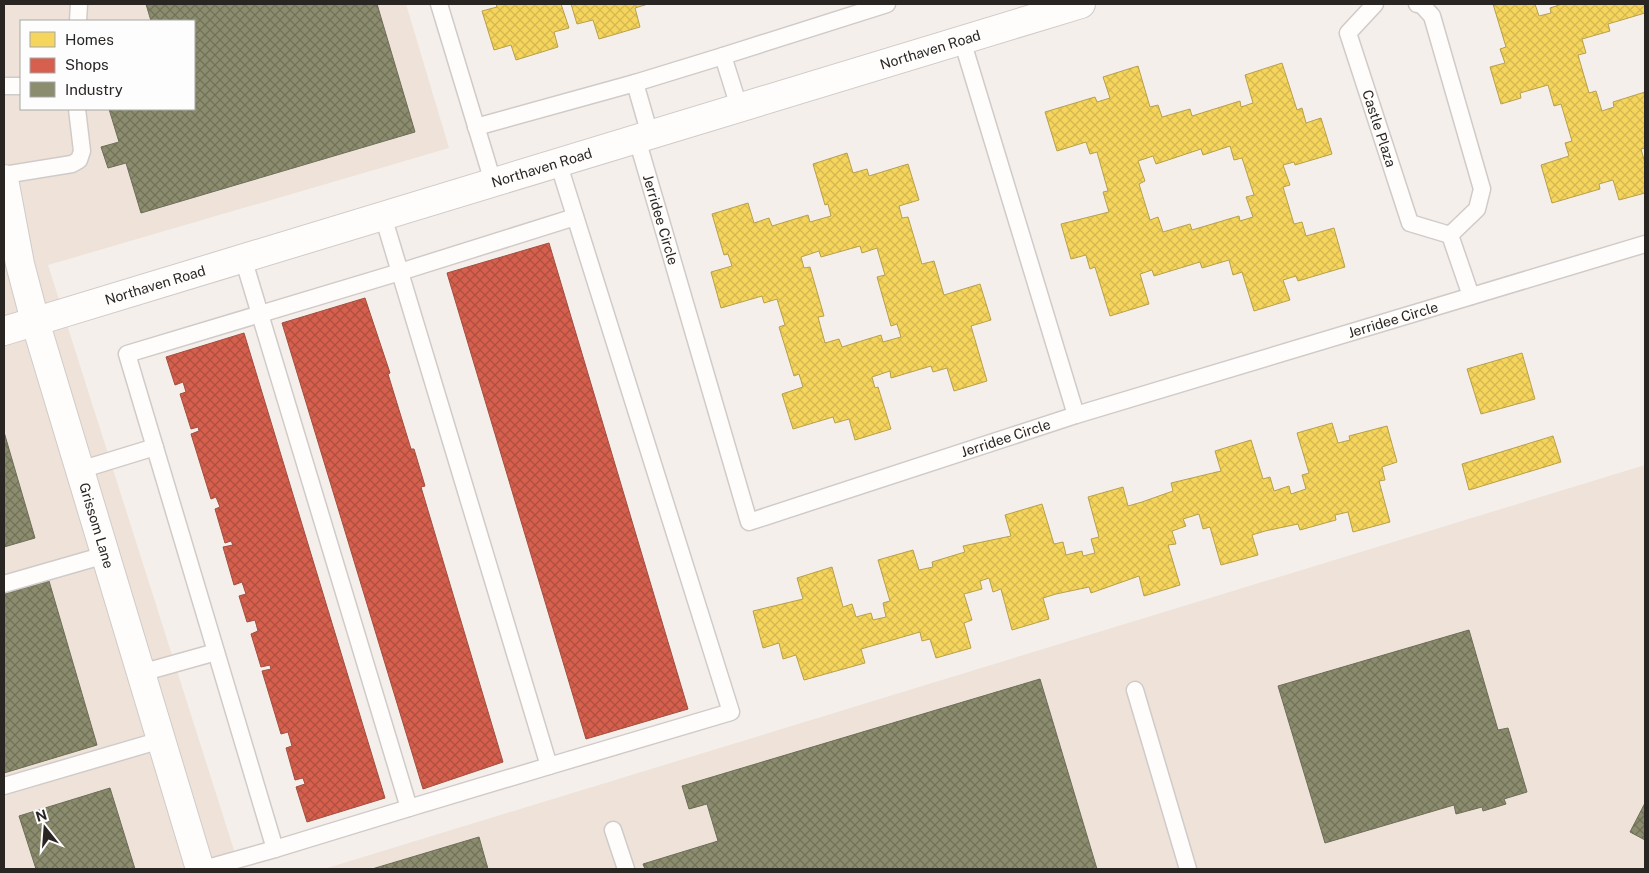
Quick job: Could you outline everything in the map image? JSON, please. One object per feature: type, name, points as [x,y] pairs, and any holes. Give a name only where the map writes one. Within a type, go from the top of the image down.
[{"type":"street","name":"Northaven Road","points":[[4,331],[962,40],[1066,6]]},
{"type":"street","name":"Grissom Lane","points":[[4,179],[20,264],[35,321],[161,740],[202,869]]},
{"type":"lane","points":[[78,20],[79,4]]},
{"type":"lane","points":[[439,4],[493,182]]},
{"type":"lane","points":[[476,126],[635,83],[887,4]]},
{"type":"lane","name":"Castle Plaza","points":[[1375,4],[1348,33],[1410,223],[1450,235]]},
{"type":"lane","points":[[1416,4],[1422,5],[1432,16],[1482,190],[1477,209],[1450,235],[1471,296]]},
{"type":"lane","points":[[962,40],[1076,415]]},
{"type":"lane","points":[[722,56],[739,107]]},
{"type":"lane","points":[[635,83],[643,137]]},
{"type":"lane","points":[[4,86],[20,86]]},
{"type":"lane","points":[[4,175],[72,164],[79,160],[82,151],[77,110]]},
{"type":"lane","name":"Jerridee Circle","points":[[643,137],[749,522],[1076,415],[1645,244]]},
{"type":"lane","points":[[202,869],[275,849],[731,712],[558,162]]},
{"type":"lane","points":[[383,216],[549,766]]},
{"type":"lane","points":[[275,849],[126,354],[400,272],[575,217]]},
{"type":"lane","points":[[243,258],[409,808]]},
{"type":"lane","points":[[80,470],[155,447]]},
{"type":"lane","points":[[4,584],[106,555]]},
{"type":"lane","points":[[141,673],[216,652]]},
{"type":"lane","points":[[1135,690],[1188,869]]},
{"type":"lane","points":[[4,786],[161,740]]},
{"type":"lane","points":[[613,830],[626,869]]},
{"type":"shaded area","points":[[4,4],[406,4],[449,148],[48,265],[240,869],[4,869]]},
{"type":"shaded area","points":[[1645,465],[1645,869],[324,869]]},
{"type":"building: Homes","points":[[496,4],[561,4],[569,28],[554,32],[558,47],[516,60],[511,45],[494,50],[482,11],[497,7]]},
{"type":"building: Homes","points":[[571,4],[648,4],[635,8],[640,27],[599,39],[593,20],[577,24]]},
{"type":"building: Homes","points":[[1493,4],[1535,4],[1539,16],[1551,13],[1550,8],[1562,4],[1645,4],[1645,13],[1608,24],[1610,31],[1582,39],[1586,53],[1578,55],[1589,93],[1596,91],[1602,111],[1614,107],[1613,102],[1645,92],[1645,148],[1641,149],[1645,163],[1645,193],[1619,200],[1613,180],[1599,184],[1600,189],[1552,203],[1541,165],[1569,156],[1565,143],[1572,141],[1561,104],[1554,106],[1548,85],[1520,93],[1521,98],[1501,104],[1490,67],[1505,63],[1500,49],[1506,47]]},
{"type":"building: Homes","points":[[1282,63],[1297,110],[1302,108],[1306,123],[1321,118],[1332,154],[1295,165],[1294,162],[1283,165],[1290,185],[1283,187],[1294,224],[1302,222],[1306,236],[1334,228],[1345,267],[1298,281],[1296,276],[1283,280],[1290,300],[1254,311],[1242,272],[1233,275],[1229,260],[1202,268],[1200,262],[1154,276],[1152,270],[1140,274],[1149,304],[1110,316],[1095,267],[1090,269],[1086,255],[1071,259],[1061,224],[1109,212],[1103,192],[1108,191],[1097,152],[1090,154],[1086,142],[1057,151],[1045,112],[1095,97],[1097,102],[1110,98],[1103,77],[1138,66],[1150,107],[1158,105],[1162,117],[1190,109],[1192,116],[1240,101],[1241,107],[1253,103],[1245,75]],"holes":[[[1230,146],[1234,160],[1242,158],[1254,195],[1246,197],[1253,217],[1240,221],[1239,216],[1192,230],[1190,224],[1163,232],[1158,217],[1150,220],[1139,184],[1145,181],[1138,161],[1153,156],[1156,164],[1201,149],[1203,155]]]},
{"type":"building: Homes","points":[[847,153],[853,173],[867,169],[869,176],[908,164],[919,200],[899,206],[902,218],[908,217],[922,264],[934,261],[944,295],[980,284],[991,320],[971,326],[987,381],[954,391],[947,368],[933,372],[931,366],[891,378],[890,371],[872,377],[875,388],[878,387],[891,429],[855,440],[849,419],[835,423],[833,417],[793,429],[782,394],[803,387],[799,374],[794,376],[779,327],[785,325],[777,299],[764,303],[762,296],[721,308],[711,272],[732,266],[728,254],[724,255],[712,214],[748,203],[754,223],[769,218],[772,226],[808,215],[810,222],[831,216],[828,204],[825,205],[813,164]],"holes":[[[860,246],[862,253],[877,248],[885,275],[877,277],[891,326],[897,324],[901,337],[883,342],[881,335],[842,347],[839,339],[825,343],[818,317],[824,316],[810,267],[804,268],[801,257],[819,251],[821,257]]]},
{"type":"building: Homes","points":[[1522,353],[1535,399],[1481,414],[1467,369]]},
{"type":"building: Homes","points":[[1332,423],[1338,443],[1350,440],[1349,436],[1387,426],[1397,462],[1382,467],[1385,480],[1379,481],[1390,522],[1353,532],[1348,512],[1335,515],[1336,520],[1300,530],[1298,524],[1265,531],[1252,535],[1258,555],[1221,565],[1210,527],[1203,529],[1199,514],[1183,519],[1186,526],[1172,531],[1176,544],[1168,545],[1180,585],[1144,596],[1139,576],[1091,593],[1089,587],[1056,594],[1043,598],[1049,619],[1012,630],[1001,589],[993,592],[989,578],[980,581],[982,589],[964,594],[972,620],[964,623],[971,648],[936,658],[930,639],[922,641],[920,632],[861,649],[865,663],[804,680],[796,655],[783,659],[779,643],[763,648],[753,611],[803,599],[797,578],[832,567],[843,607],[852,604],[856,617],[871,613],[873,620],[886,617],[883,603],[890,601],[878,560],[913,550],[919,570],[933,567],[932,562],[965,552],[963,546],[1011,536],[1005,515],[1042,504],[1054,544],[1063,542],[1066,555],[1082,551],[1083,556],[1095,553],[1091,539],[1099,537],[1088,497],[1123,487],[1128,506],[1142,502],[1173,491],[1171,483],[1221,471],[1215,451],[1251,440],[1263,479],[1270,477],[1274,491],[1289,486],[1291,494],[1306,489],[1302,475],[1309,473],[1297,433]]},
{"type":"building: Homes","points":[[1553,436],[1561,462],[1469,490],[1462,464]]},
{"type":"building: Shops","points":[[549,243],[688,709],[586,739],[447,273]]},
{"type":"building: Shops","points":[[365,298],[390,373],[388,374],[411,449],[414,449],[425,486],[421,487],[503,762],[423,789],[282,323]]},
{"type":"building: Shops","points":[[244,333],[385,798],[307,822],[296,787],[305,784],[303,778],[295,780],[286,748],[292,746],[288,732],[281,734],[262,671],[271,669],[270,665],[261,667],[251,634],[258,631],[255,620],[247,622],[239,596],[246,594],[242,582],[234,585],[223,547],[233,545],[231,541],[225,543],[215,509],[220,507],[216,497],[211,499],[191,434],[199,431],[198,427],[191,429],[180,394],[186,392],[183,382],[175,385],[166,357]]},
{"type":"building: Industry","points":[[146,4],[377,4],[415,132],[141,213],[126,163],[108,168],[101,147],[119,142],[109,110],[195,110],[195,20],[151,20]]},
{"type":"building: Industry","points":[[4,432],[35,538],[4,547]]},
{"type":"building: Industry","points":[[49,581],[97,745],[4,773],[4,594]]},
{"type":"building: Industry","points":[[1469,630],[1498,730],[1508,728],[1527,792],[1504,799],[1506,804],[1483,811],[1482,807],[1456,814],[1454,805],[1325,843],[1278,686]]},
{"type":"building: Industry","points":[[1040,679],[1097,869],[645,869],[643,864],[718,841],[707,804],[689,809],[682,786]]},
{"type":"building: Industry","points":[[110,788],[135,869],[36,869],[19,816]]},
{"type":"building: Industry","points":[[1645,803],[1645,840],[1630,832]]},
{"type":"building: Industry","points":[[479,837],[488,869],[372,869]]}]
